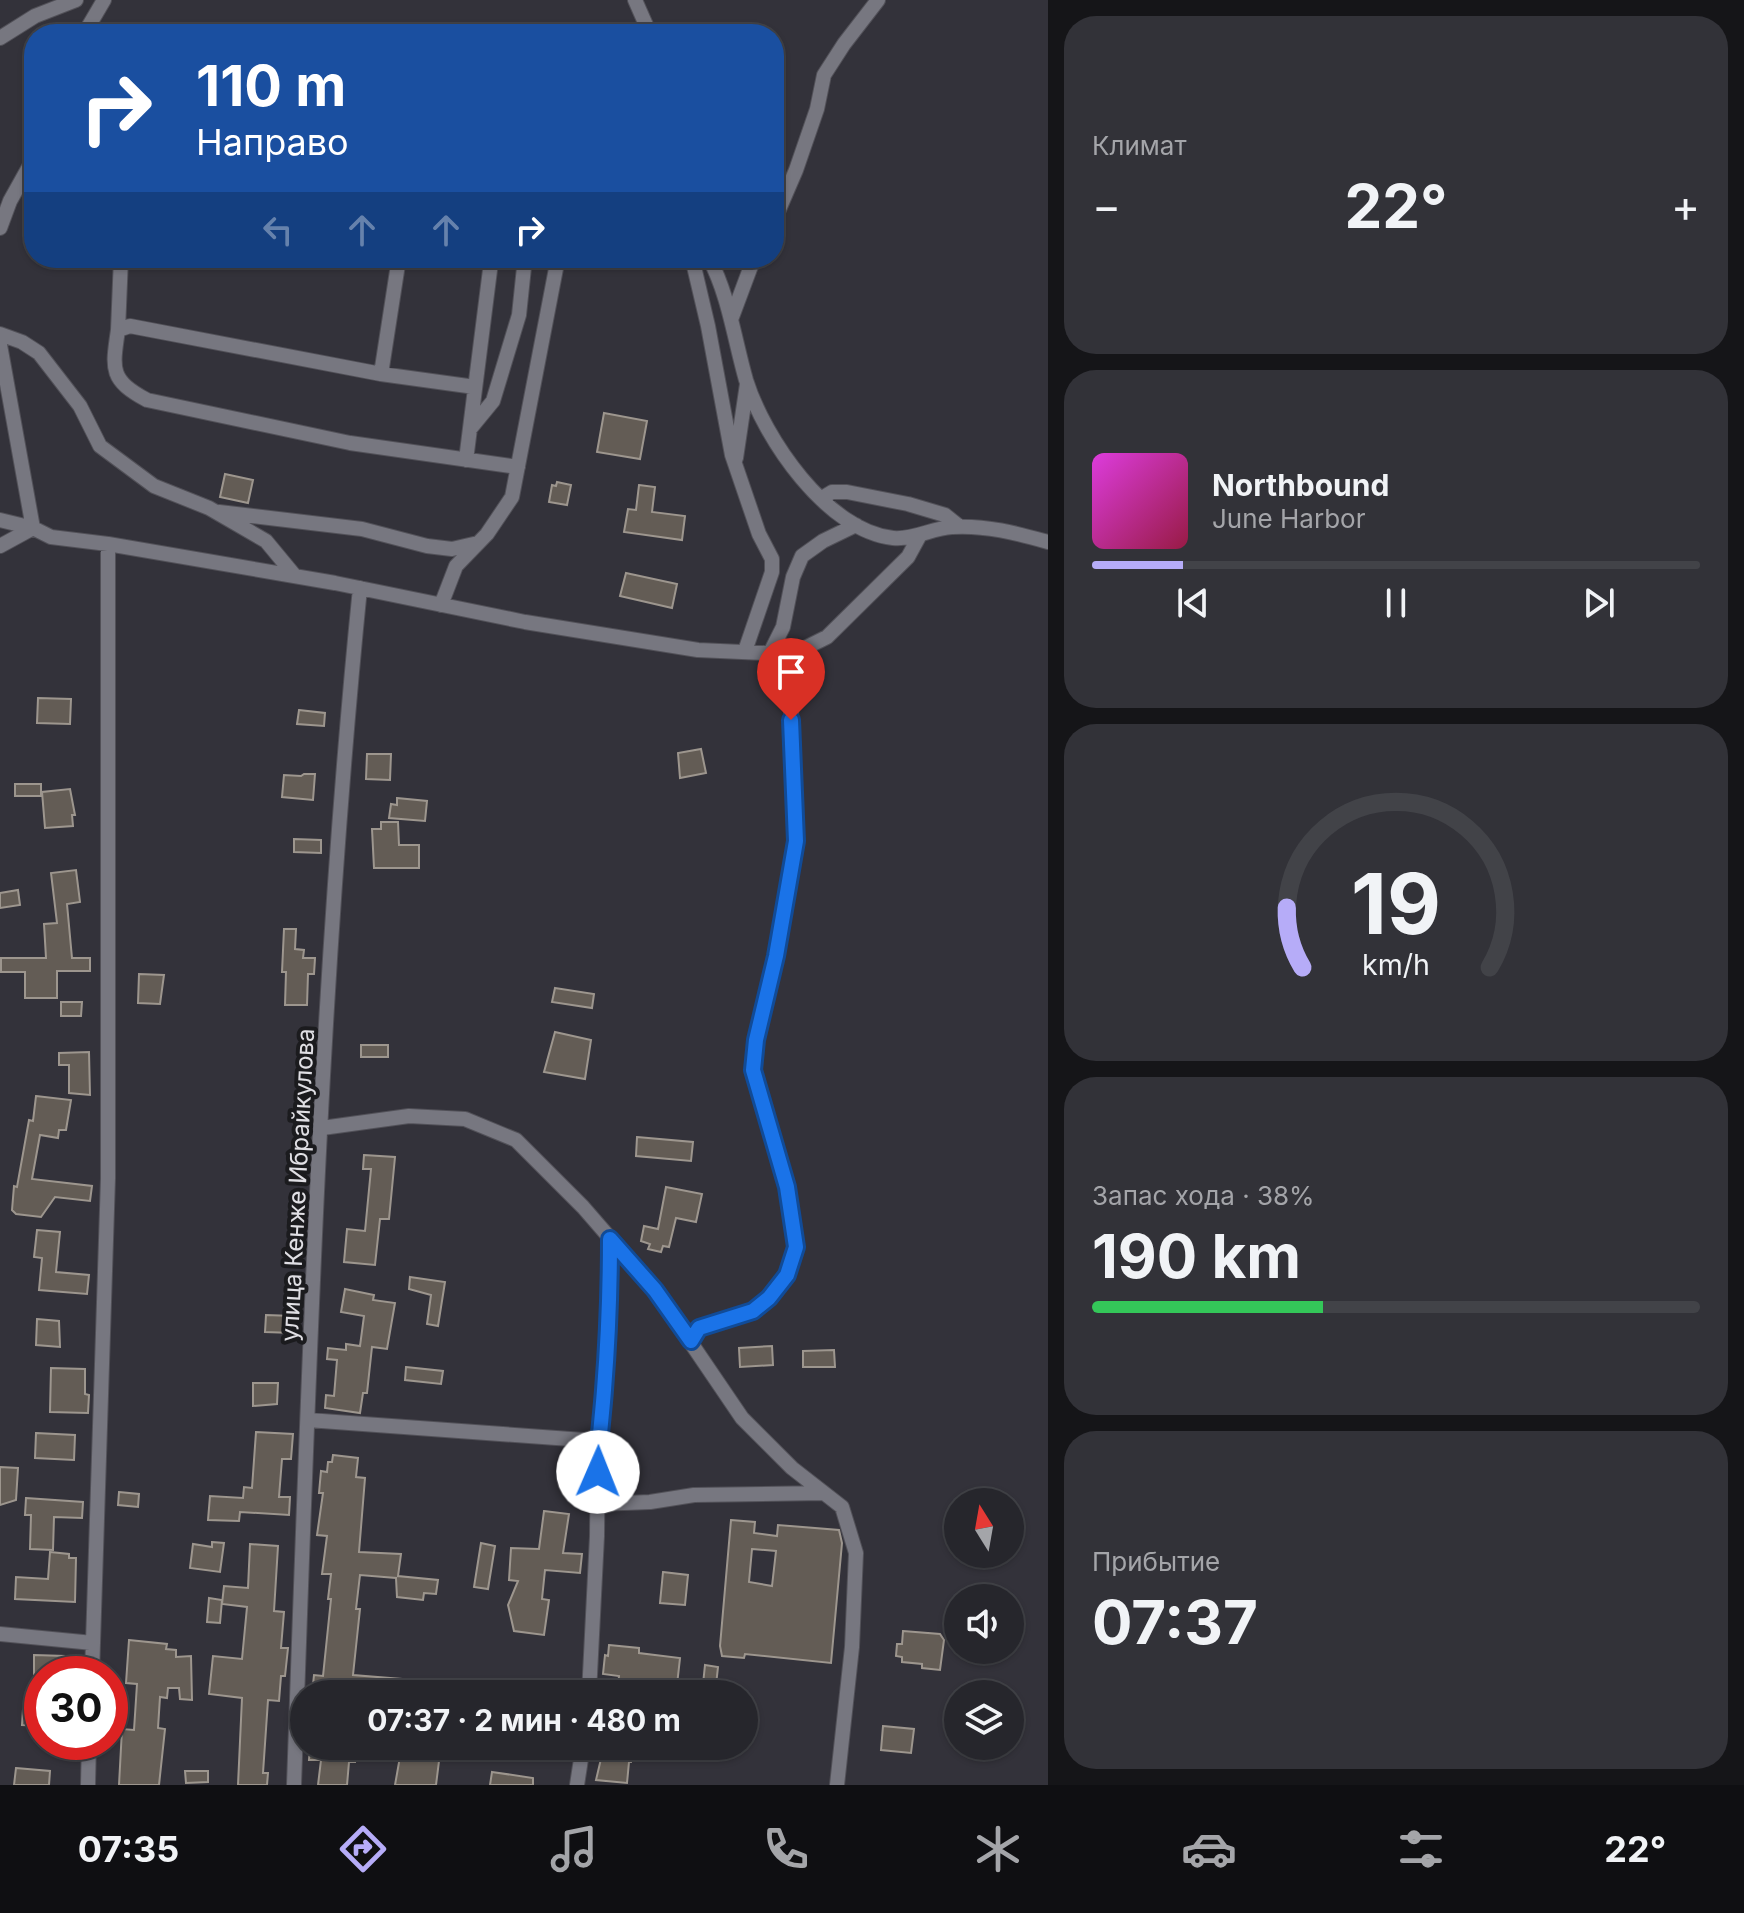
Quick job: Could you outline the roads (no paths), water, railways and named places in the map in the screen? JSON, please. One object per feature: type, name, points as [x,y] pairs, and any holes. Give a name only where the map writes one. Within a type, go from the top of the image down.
[{"type":"street","points":[[0,38],[35,16],[76,0]]},
{"type":"street","points":[[90,24],[104,0]]},
{"type":"street","points":[[635,0],[646,24]]},
{"type":"street","points":[[784,198],[817,109],[824,75],[878,0]]},
{"type":"street","points":[[0,228],[24,176]]},
{"type":"street","points":[[121,268],[116,377],[127,389],[147,400],[350,443],[518,467]]},
{"type":"street","points":[[381,374],[397,268]]},
{"type":"street","points":[[466,460],[490,268]]},
{"type":"street","points":[[470,429],[493,401],[519,315],[524,268]]},
{"type":"street","points":[[441,605],[456,566],[478,543],[512,497],[556,268]]},
{"type":"street","points":[[694,268],[735,466],[759,534],[772,559],[772,572],[745,651]]},
{"type":"street","points":[[714,268],[732,317],[747,382],[765,425],[787,459],[822,498],[869,533],[895,539],[960,527],[997,528],[1048,542]]},
{"type":"street","points":[[732,317],[750,268]]},
{"type":"street","points":[[118,330],[130,326],[381,374],[475,387]]},
{"type":"street","points":[[0,334],[22,342],[39,353],[80,406],[100,446],[154,486],[215,511],[266,541],[295,576]]},
{"type":"street","points":[[0,345],[33,528]]},
{"type":"street","points":[[735,466],[747,382]]},
{"type":"street","points":[[822,498],[832,492],[847,492],[908,504],[945,515],[960,527]]},
{"type":"street","points":[[215,511],[362,529],[427,546],[452,549],[478,543]]},
{"type":"street","points":[[0,520],[33,528],[51,537],[295,576],[525,622],[698,650],[745,651],[774,658],[827,637],[908,557],[920,535]]},
{"type":"street","points":[[772,559],[785,561],[802,556],[823,541],[856,525]]},
{"type":"street","points":[[0,546],[33,528]]},
{"type":"street","points":[[93,1656],[108,1178],[108,544]]},
{"type":"street","points":[[774,658],[793,577],[802,556]]},
{"type":"street","name":"улица Кенже Ибрайкулова","points":[[294,1785],[322,1128],[341,795],[360,588]]},
{"type":"street","points":[[691,1341],[699,1328],[753,1311],[769,1298],[787,1275],[796,1247],[787,1187],[753,1070],[756,1040],[776,956],[796,841],[791,704],[785,672],[774,658]]},
{"type":"street","points":[[322,1128],[409,1116],[465,1119],[516,1140],[583,1207],[655,1290],[742,1418],[792,1468],[842,1507],[856,1553],[852,1647],[837,1785]]},
{"type":"street","points":[[590,1680],[598,1441],[609,1311],[610,1239]]},
{"type":"street","points":[[308,1420],[598,1441]]},
{"type":"street","points":[[598,1504],[650,1502],[694,1495],[824,1493]]},
{"type":"street","points":[[0,1634],[93,1643]]},
{"type":"street","points":[[88,1785],[89,1760]]},
{"type":"street","points":[[577,1785],[581,1760]]}]
